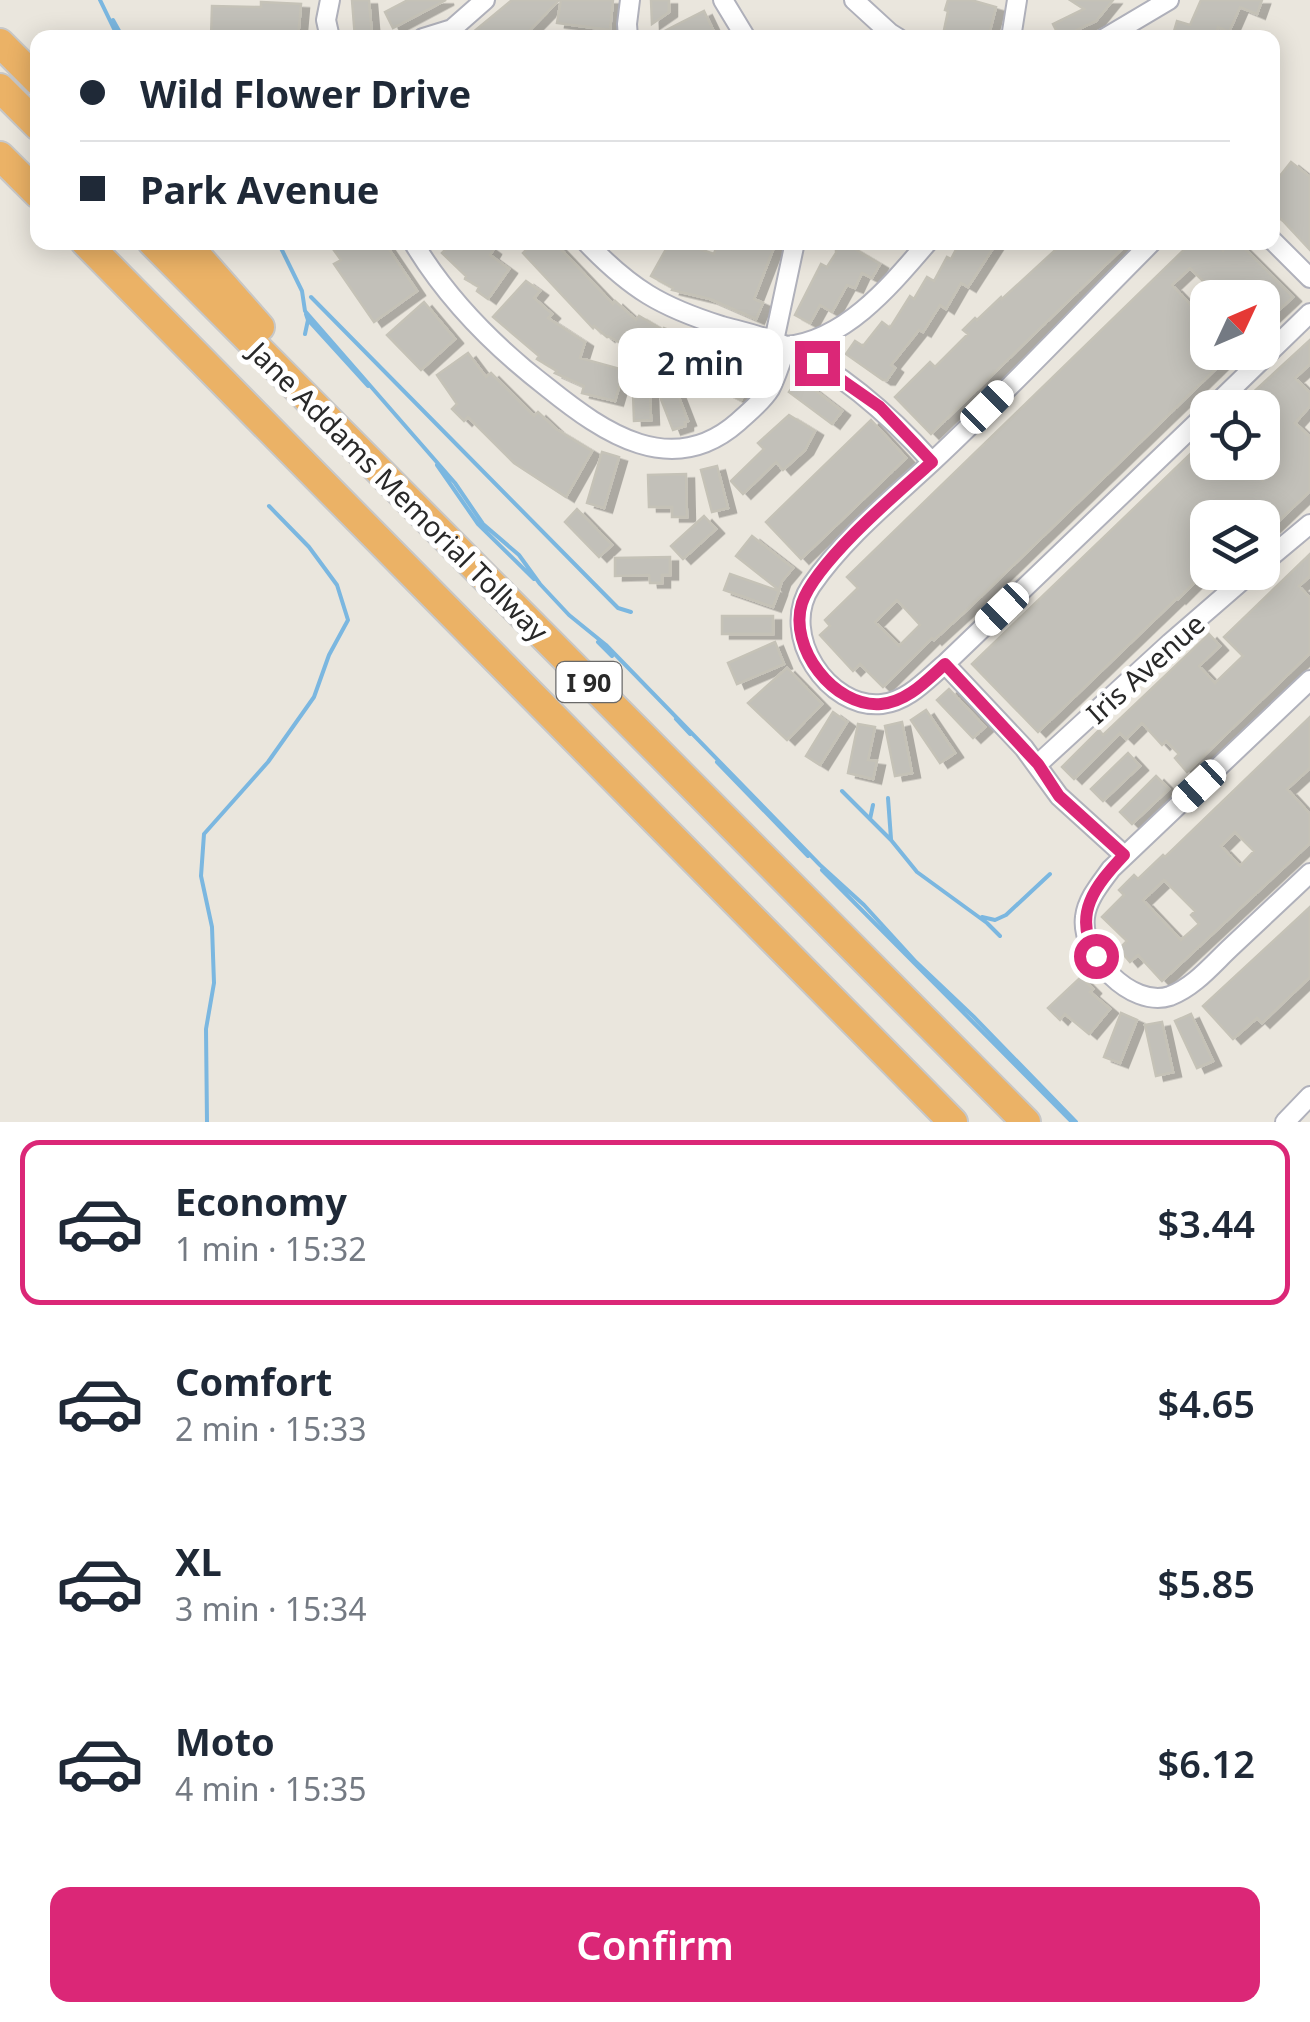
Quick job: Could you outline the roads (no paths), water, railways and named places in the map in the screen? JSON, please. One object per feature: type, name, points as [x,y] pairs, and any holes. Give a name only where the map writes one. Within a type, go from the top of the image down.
[{"type":"highway","points":[[0,44],[30,73]]},
{"type":"highway","points":[[0,88],[30,118]]},
{"type":"highway","points":[[0,156],[30,186]]},
{"type":"highway","name":"Jane Addams Memorial Tollway","points":[[93,250],[953,1122]]},
{"type":"highway","name":"Jane Addams Memorial Tollway","points":[[160,250],[1026,1122]]},
{"type":"highway","points":[[192,250],[439,531]]},
{"type":"street","points":[[328,30],[330,0]]},
{"type":"street","points":[[457,30],[484,0]]},
{"type":"street","points":[[627,30],[630,0]]},
{"type":"street","points":[[723,0],[741,30]]},
{"type":"street","points":[[854,0],[886,30]]},
{"type":"street","points":[[1012,30],[1017,0]]},
{"type":"street","points":[[1119,30],[1168,0]]},
{"type":"street","points":[[1280,248],[1310,278]]},
{"type":"street","points":[[418,250],[429,269],[498,346],[574,409],[628,441],[676,449],[712,440],[730,430],[772,386],[794,250]]},
{"type":"street","points":[[594,250],[641,292],[671,308],[781,344],[834,374],[880,407],[932,462]]},
{"type":"street","points":[[781,344],[818,340],[843,325],[872,302],[921,250]]},
{"type":"street","points":[[1144,250],[832,558],[808,590],[800,610],[802,642],[811,661],[850,698],[872,704],[896,701],[912,693],[1190,429]]},
{"type":"street","points":[[1231,390],[1310,313]]},
{"type":"street","points":[[1280,549],[1310,524]]},
{"type":"street","name":"Iris Avenue","points":[[1038,764],[1231,590]]},
{"type":"street","points":[[945,664],[1038,764],[1059,796],[1124,855]]},
{"type":"street","points":[[1310,680],[1104,878],[1084,918],[1089,944],[1104,966],[1130,991],[1149,998],[1172,995],[1196,980],[1310,873]]},
{"type":"street","points":[[1285,1122],[1310,1096]]},
{"type":"waterway","points":[[100,0],[115,30]]},
{"type":"waterway","points":[[113,20],[119,30]]},
{"type":"waterway","points":[[282,250],[302,291],[305,311],[455,483],[483,524],[519,555],[569,615],[606,645],[1076,1122]]},
{"type":"waterway","points":[[311,297],[618,608],[631,612]]},
{"type":"waterway","points":[[306,314],[368,386]]},
{"type":"waterway","points":[[305,334],[308,320]]},
{"type":"waterway","points":[[437,465],[478,524],[534,579]]},
{"type":"waterway","points":[[207,1122],[206,1029],[214,983],[212,927],[201,876],[204,834],[268,762],[314,697],[329,655],[348,620],[337,585],[309,547],[269,506]]},
{"type":"waterway","points":[[598,642],[612,656]]},
{"type":"waterway","points":[[676,719],[690,734]]},
{"type":"waterway","points":[[717,762],[808,856]]},
{"type":"waterway","points":[[842,791],[917,872],[1000,936]]},
{"type":"waterway","points":[[888,798],[891,839]]},
{"type":"waterway","points":[[870,819],[873,805]]},
{"type":"waterway","points":[[822,870],[1072,1122]]},
{"type":"waterway","points":[[982,917],[995,920],[1006,915],[1050,874]]}]
